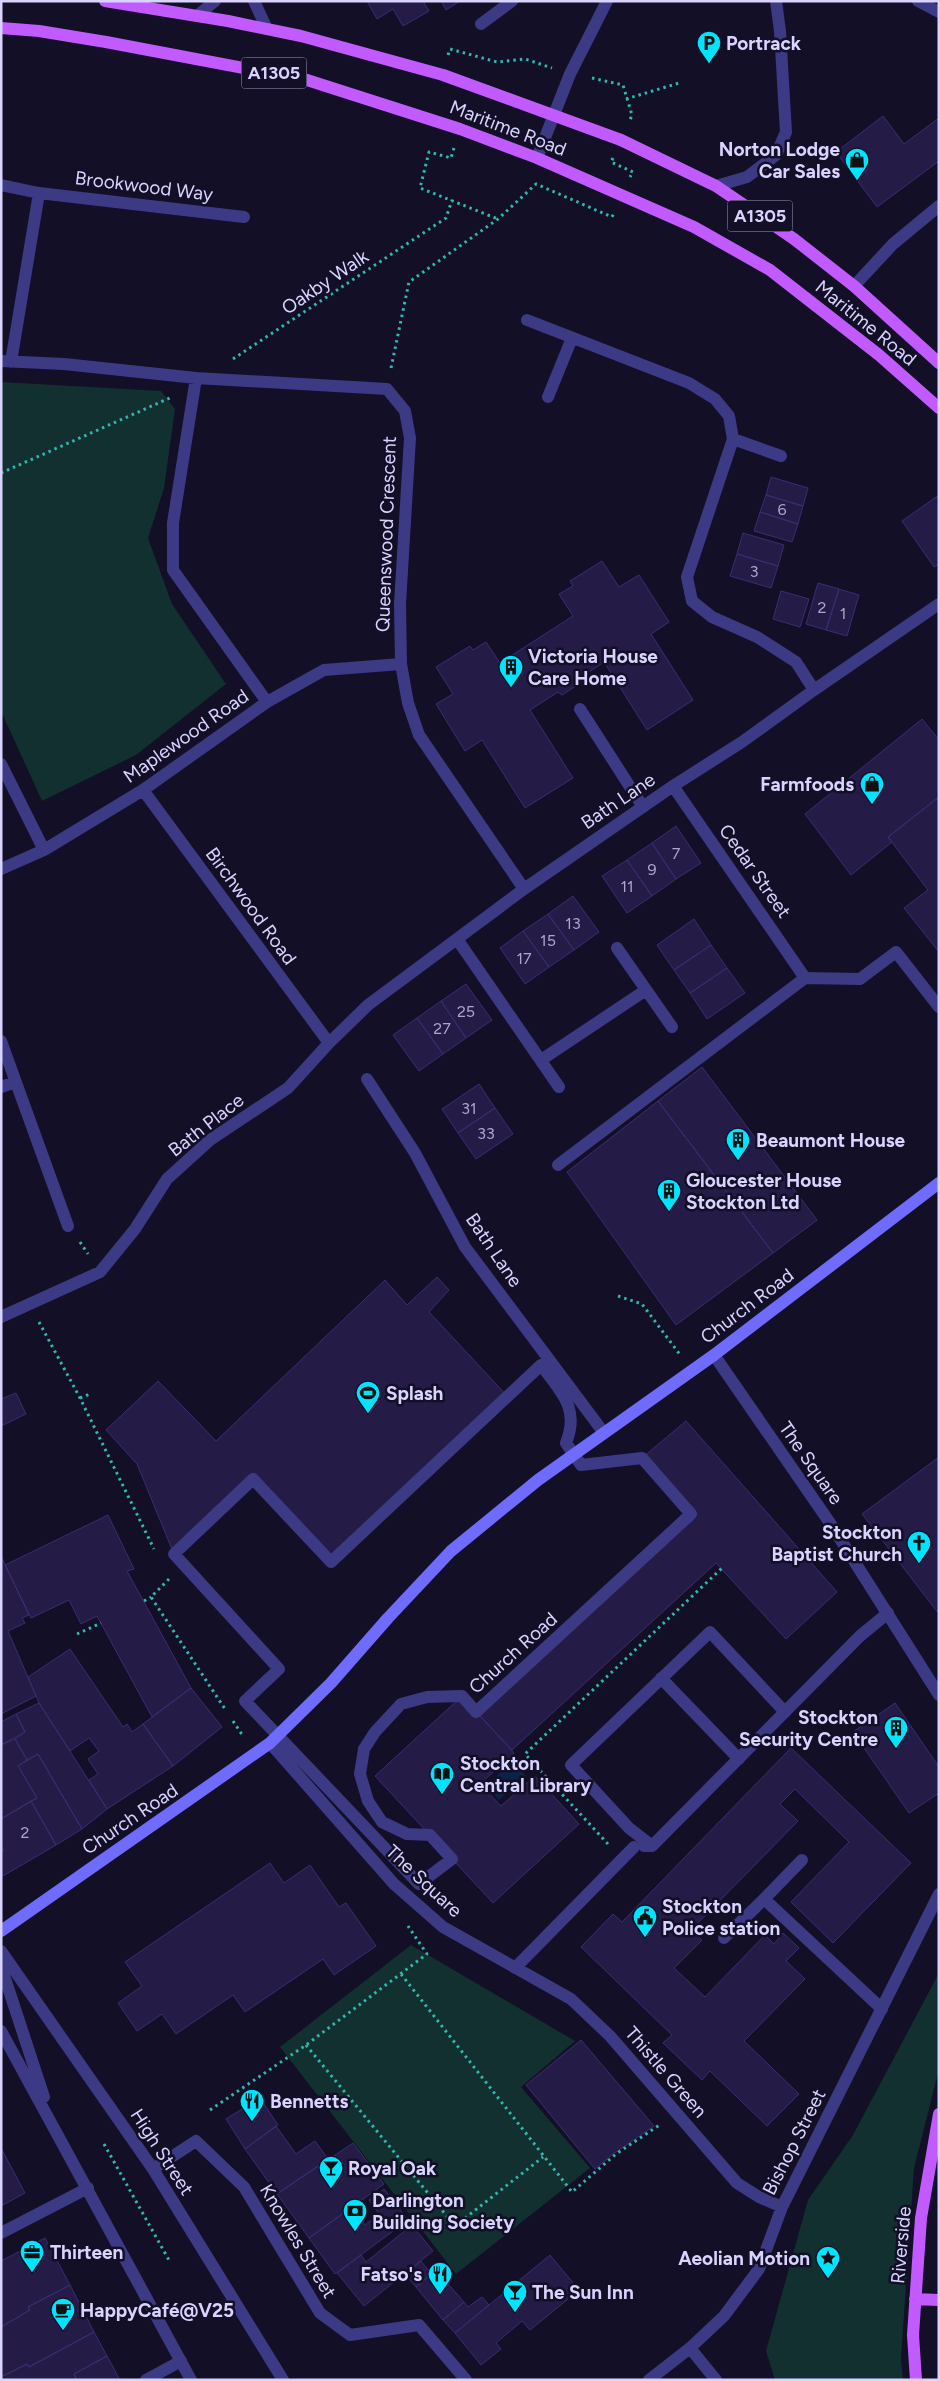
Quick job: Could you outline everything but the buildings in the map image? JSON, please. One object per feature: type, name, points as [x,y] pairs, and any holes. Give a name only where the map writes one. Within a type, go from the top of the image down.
[{"type":"main road","name":"Maritime Road","points":[[105,1],[301,36],[442,74],[621,140],[716,186],[794,239],[854,286],[939,363]]},
{"type":"main road","name":"Maritime Road","points":[[1,28],[39,31],[106,42],[307,80],[460,129],[537,158],[694,227],[770,270],[879,355],[939,408]]},
{"type":"main road","name":"Riverside","points":[[916,2380],[913,2335],[921,2218],[939,2114]]},
{"type":"main road","points":[[916,2300],[939,2300]]},
{"type":"street","points":[[197,16],[215,1]]},
{"type":"street","points":[[254,1],[267,29]]},
{"type":"street","points":[[481,24],[512,1]]},
{"type":"street","points":[[537,158],[570,74],[607,1]]},
{"type":"street","points":[[716,186],[747,177],[776,155],[786,132],[781,40],[776,1]]},
{"type":"street","points":[[918,1],[939,12]]},
{"type":"street","name":"Brookwood Way","points":[[1,185],[39,193],[244,217]]},
{"type":"street","points":[[39,193],[6,362],[64,364],[200,378],[387,388]]},
{"type":"street","points":[[854,286],[893,244],[939,206]]},
{"type":"street","points":[[527,320],[689,383],[715,399],[729,416],[733,440],[687,577],[692,601],[712,617],[757,637],[796,662],[814,690]]},
{"type":"street","points":[[548,397],[572,338]]},
{"type":"street","points":[[200,378],[193,398],[173,523],[173,570],[267,702]]},
{"type":"street","name":"Queenswood Crescent","points":[[387,388],[405,410],[410,438],[400,604],[401,664],[408,703],[419,735],[524,889]]},
{"type":"street","points":[[733,440],[781,456]]},
{"type":"street","name":"Bath Lane","points":[[329,1043],[368,1005],[524,889],[673,786],[742,742],[939,604]]},
{"type":"street","name":"Maplewood Road","points":[[1,869],[44,850],[144,790],[267,702],[324,670],[401,664]]},
{"type":"street","points":[[580,709],[643,807]]},
{"type":"street","points":[[1,764],[44,850]]},
{"type":"street","name":"Cedar Street","points":[[673,786],[805,978]]},
{"type":"street","name":"Birchwood Road","points":[[144,790],[329,1043]]},
{"type":"street","points":[[456,939],[559,1087]]},
{"type":"street","points":[[618,948],[672,1027]]},
{"type":"street","points":[[558,1165],[805,978],[860,979],[896,952],[939,1006]]},
{"type":"street","points":[[541,1060],[646,990]]},
{"type":"street","points":[[1,1040],[68,1226]]},
{"type":"street","name":"Bath Place","points":[[100,1272],[135,1229],[167,1179],[210,1140],[288,1088],[329,1043]]},
{"type":"street","name":"Bath Lane","points":[[367,1079],[415,1154],[465,1247],[604,1433]]},
{"type":"street","points":[[1,1087],[15,1082]]},
{"type":"street","name":"Church Road","points":[[1,1931],[274,1739],[331,1683],[451,1550],[538,1480],[714,1355],[939,1183]]},
{"type":"street","points":[[1,1317],[100,1272]]},
{"type":"street","name":"The Square","points":[[714,1355],[888,1613],[939,1695]]},
{"type":"street","points":[[184,1565],[174,1554],[253,1479],[330,1562],[541,1365],[570,1407],[572,1422],[566,1443],[573,1454]]},
{"type":"street","name":"Church Road","points":[[184,1565],[279,1668],[245,1701],[274,1739],[420,1884],[452,1859],[430,1835],[407,1834],[382,1822],[368,1801],[360,1774],[364,1749],[375,1732],[401,1704],[427,1697],[462,1696],[476,1712],[691,1514],[642,1458],[581,1465],[573,1454]]},
{"type":"street","points":[[515,1968],[634,1847],[652,1846],[860,1636],[888,1613]]},
{"type":"street","points":[[652,1846],[630,1828],[571,1764],[710,1632],[785,1712]]},
{"type":"street","points":[[661,1678],[739,1758]]},
{"type":"street","name":"The Square","points":[[274,1739],[394,1884],[442,1927],[515,1968]]},
{"type":"street","points":[[724,1938],[802,1860]]},
{"type":"street","name":"Bishop Street","points":[[649,2380],[690,2348],[724,2316],[759,2269],[782,2208],[939,1894]]},
{"type":"street","points":[[764,1899],[882,2009]]},
{"type":"street","name":"High Street","points":[[1,1951],[153,2169],[283,2380]]},
{"type":"street","points":[[1,1966],[53,2123]]},
{"type":"street","name":"Thistle Green","points":[[515,1968],[571,1999],[610,2036],[737,2182],[782,2208]]},
{"type":"street","points":[[1,2031],[53,2123],[191,2380]]},
{"type":"street","name":"Knowles Street","points":[[153,2169],[196,2142],[244,2187],[320,2313],[350,2335],[419,2325],[466,2380]]},
{"type":"street","points":[[1,2233],[88,2188]]},
{"type":"street","points":[[690,2348],[716,2380]]},
{"type":"street","points":[[146,2380],[181,2360]]},
{"type":"path","points":[[626,99],[680,83]]},
{"type":"path","points":[[387,388],[409,282],[498,219],[536,184],[612,217]]},
{"type":"path","points":[[420,188],[498,219]]},
{"type":"path","name":"Oakby Walk","points":[[200,378],[446,218],[452,200]]},
{"type":"path","points":[[1,473],[172,396],[193,398]]},
{"type":"path","points":[[68,1226],[100,1272]]},
{"type":"path","points":[[618,1296],[642,1304],[666,1336]]},
{"type":"path","points":[[30,1305],[80,1398],[156,1554]]},
{"type":"path","points":[[80,1398],[90,1394]]},
{"type":"path","points":[[144,1601],[151,1597],[184,1565]]},
{"type":"path","points":[[164,1571],[169,1579]]},
{"type":"path","points":[[151,1597],[227,1712]]},
{"type":"path","points":[[77,1634],[101,1623]]},
{"type":"path","points":[[232,1720],[255,1754]]},
{"type":"path","points":[[210,2110],[306,2045],[427,1954],[405,1922]]},
{"type":"path","points":[[401,1974],[572,2192],[616,2154],[678,2113]]},
{"type":"path","points":[[306,2045],[455,2226],[543,2156]]},
{"type":"path","points":[[104,2144],[170,2262]]},
{"type":"green space","points":[[1,382],[161,391],[175,409],[164,488],[148,538],[172,604],[226,684],[136,755],[42,801],[1,711]]},
{"type":"green space","points":[[411,1945],[575,2041],[521,2087],[590,2168],[456,2274],[280,2047]]},
{"type":"green space","points":[[939,1973],[939,2069],[914,2168],[901,2359],[903,2380],[775,2380],[766,2351],[808,2200],[853,2135]]},
{"type":"water","points":[[512,1761],[526,1776],[499,1800],[486,1786]]},
{"type":"place","name":"Portrack","points":[[709,64]]},
{"type":"place","name":"Norton Lodge Car Sales","points":[[857,181]]},
{"type":"place","name":"Victoria House Care Home","points":[[511,688]]},
{"type":"place","name":"Farmfoods","points":[[872,805]]},
{"type":"place","name":"Beaumont House","points":[[738,1161]]},
{"type":"place","name":"Gloucester House Stockton Ltd","points":[[669,1212]]},
{"type":"place","name":"Splash","points":[[368,1414]]},
{"type":"place","name":"Stockton Baptist Church","points":[[919,1564]]},
{"type":"place","name":"Stockton Security Centre","points":[[896,1749]]},
{"type":"place","name":"Stockton Central Library","points":[[442,1795]]},
{"type":"place","name":"Stockton Police station","points":[[645,1938]]},
{"type":"place","name":"Bennetts","points":[[252,2122]]},
{"type":"place","name":"Royal Oak","points":[[331,2189]]},
{"type":"place","name":"Darlington Building Society","points":[[355,2232]]},
{"type":"place","name":"Thirteen","points":[[32,2273]]},
{"type":"place","name":"Aeolian Motion","points":[[828,2279]]},
{"type":"place","name":"Fatso's","points":[[440,2295]]},
{"type":"place","name":"The Sun Inn","points":[[515,2313]]},
{"type":"place","name":"HappyCafé@V25","points":[[63,2331]]}]
